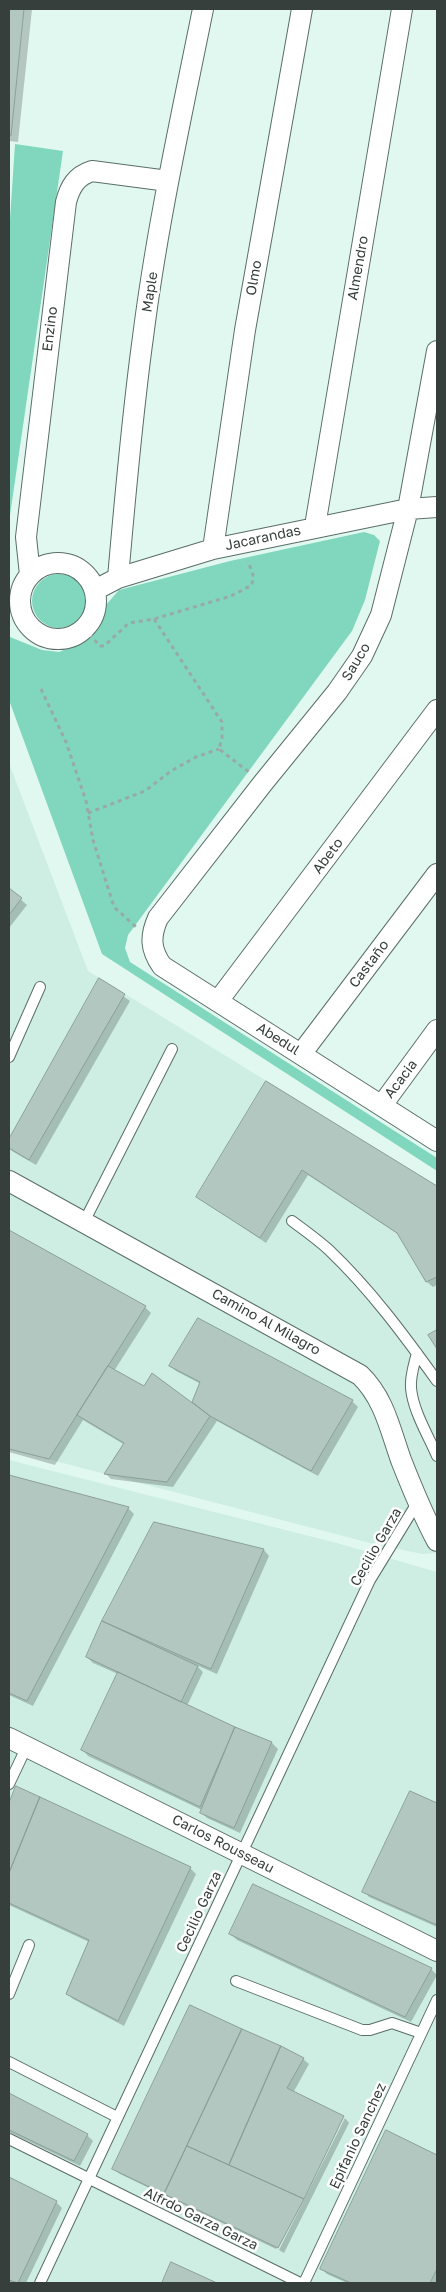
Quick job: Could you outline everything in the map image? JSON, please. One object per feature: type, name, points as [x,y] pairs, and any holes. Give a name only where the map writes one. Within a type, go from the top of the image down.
[{"type":"street","name":"Maple","points":[[118,578],[129,450],[143,335],[168,181],[203,9]]},
{"type":"street","name":"Olmo","points":[[212,548],[245,330],[302,9]]},
{"type":"street","name":"Almendro","points":[[315,526],[402,9]]},
{"type":"street","name":"Enzino","points":[[30,575],[26,537],[66,202],[69,190],[84,174],[92,171],[168,181]]},
{"type":"street","name":"Sauco","points":[[151,940],[158,918],[263,783],[337,692],[362,656],[381,616],[408,509],[437,351]]},
{"type":"street","name":"Jacarandas","points":[[95,590],[118,578],[212,548],[242,544],[315,526],[408,509],[437,507]]},
{"type":"street","points":[[66,563],[84,572],[95,590],[96,606],[94,614],[84,628],[72,636],[56,639],[41,635],[29,626],[20,604],[22,589],[30,575],[46,564],[66,563]]},
{"type":"street","name":"Abeto","points":[[218,1001],[437,710]]},
{"type":"street","name":"Castaño","points":[[301,1054],[437,874]]},
{"type":"street","name":"Abedul","points":[[151,940],[155,956],[162,966],[382,1104],[437,1141]]},
{"type":"street","name":"Acacia","points":[[382,1104],[437,1030]]},
{"type":"street","name":"Camino Al Milagro","points":[[9,1182],[360,1375],[372,1386],[381,1402],[417,1503],[437,1541]]},
{"type":"street","name":"Carlos Rousseau","points":[[9,1738],[437,1951]]},
{"type":"lane","points":[[9,1056],[40,987]]},
{"type":"lane","points":[[84,1222],[172,1049]]},
{"type":"lane","points":[[292,1221],[328,1249],[358,1279],[388,1314],[437,1381]]},
{"type":"lane","points":[[417,1353],[411,1375],[411,1388],[418,1411],[437,1456]]},
{"type":"lane","name":"Cecilio Garza","points":[[40,2283],[370,1580],[417,1503]]},
{"type":"lane","points":[[9,1784],[27,1746]]},
{"type":"lane","points":[[9,1994],[29,1945]]},
{"type":"lane","points":[[236,1982],[362,2030],[370,2030],[392,2023],[421,2033]]},
{"type":"lane","name":"Epifanio Sanchez","points":[[302,2283],[437,2000]]},
{"type":"lane","points":[[9,2062],[117,2117]]},
{"type":"lane","name":"Alfrdo Garza Garza","points":[[9,2138],[302,2283]]},
{"type":"path","points":[[84,628],[100,646],[104,646],[129,623],[154,618],[231,596],[252,585],[254,575],[242,544]]},
{"type":"path","points":[[154,618],[222,722],[222,738],[219,749]]},
{"type":"path","points":[[41,689],[66,742],[114,907],[151,940]]},
{"type":"path","points":[[219,749],[263,783]]},
{"type":"path","points":[[88,813],[145,791],[171,771],[196,757],[219,749]]},
{"type":"shaded area","points":[[9,763],[88,971],[437,1186],[437,1553],[422,1554],[370,1543],[9,1449]]},
{"type":"shaded area","points":[[9,1460],[337,1543],[437,1572],[437,2283],[9,2283]]},
{"type":"green space","points":[[15,144],[63,151],[9,522],[9,234]]},
{"type":"green space","points":[[364,532],[374,535],[380,541],[365,600],[352,631],[128,935],[125,948],[130,962],[437,1158],[437,1171],[102,954],[9,700],[9,634],[10,637],[42,650],[59,652],[86,641],[101,618],[106,605],[119,590],[230,561]]},
{"type":"green space","points":[[59,574],[69,576],[78,582],[84,591],[86,601],[84,611],[78,620],[69,626],[59,628],[49,626],[40,620],[34,611],[32,601],[34,591],[40,582],[49,576]]},
{"type":"building","points":[[9,9],[24,9],[11,136],[9,135]]},
{"type":"building","points":[[9,888],[22,898],[9,915]]},
{"type":"building","points":[[99,978],[125,994],[29,1160],[9,1148],[9,1139]]},
{"type":"building","points":[[266,1081],[437,1186],[437,1277],[426,1282],[397,1233],[302,1170],[260,1238],[196,1197]]},
{"type":"building","points":[[9,1230],[146,1306],[49,1459],[9,1449]]},
{"type":"building","points":[[198,1318],[353,1400],[311,1471],[210,1416],[192,1402],[200,1382],[169,1366]]},
{"type":"building","points":[[437,1330],[437,1349],[428,1335]]},
{"type":"building","points":[[108,1366],[144,1386],[152,1373],[210,1416],[167,1482],[104,1474],[124,1443],[77,1415]]},
{"type":"building","points":[[9,1475],[129,1507],[27,1701],[9,1693]]},
{"type":"building","points":[[154,1522],[264,1549],[211,1669],[102,1621]]},
{"type":"building","points":[[102,1621],[198,1666],[181,1702],[86,1657]]},
{"type":"building","points":[[118,1672],[235,1727],[200,1807],[81,1750]]},
{"type":"building","points":[[235,1727],[272,1742],[234,1828],[200,1813]]},
{"type":"building","points":[[16,1786],[40,1797],[9,1873],[9,1803]]},
{"type":"building","points":[[410,1791],[437,1803],[437,1925],[362,1892]]},
{"type":"building","points":[[40,1797],[191,1867],[118,2021],[66,1994],[89,1940],[9,1903],[9,1873]]},
{"type":"building","points":[[253,1884],[432,1968],[405,2017],[229,1934]]},
{"type":"building","points":[[190,2005],[242,2029],[164,2194],[112,2169]]},
{"type":"building","points":[[242,2029],[281,2046],[229,2165],[187,2146]]},
{"type":"building","points":[[281,2046],[304,2058],[287,2088],[344,2116],[304,2199],[229,2165]]},
{"type":"building","points":[[9,2093],[88,2134],[74,2161],[9,2130]]},
{"type":"building","points":[[386,2130],[437,2155],[437,2269],[430,2283],[351,2283],[320,2269]]},
{"type":"building","points":[[187,2146],[304,2199],[278,2248],[164,2194]]},
{"type":"building","points":[[9,2177],[57,2201],[18,2283],[9,2280]]},
{"type":"building","points":[[171,2262],[217,2283],[162,2283]]}]
